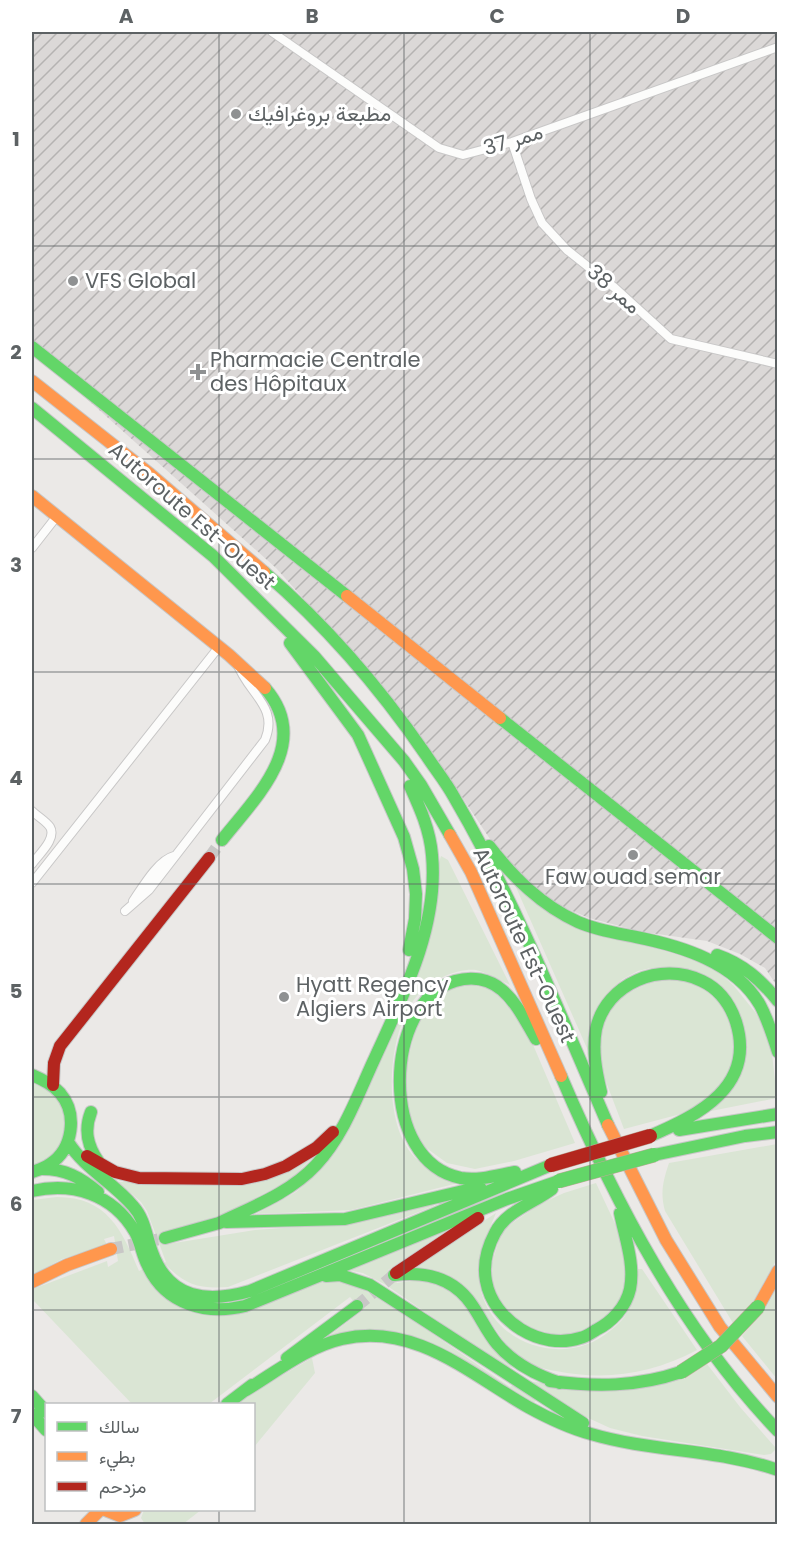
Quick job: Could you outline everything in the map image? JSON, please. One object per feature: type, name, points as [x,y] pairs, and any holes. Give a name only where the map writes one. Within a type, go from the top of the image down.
[{"type":"main road","points":[[32,347],[777,938]]},
{"type":"main road","name":"Autoroute Est-Ouest","points":[[32,381],[150,474],[278,584],[321,624],[395,710],[453,795],[487,857],[532,949],[610,1130],[666,1240],[720,1327],[777,1397]]},
{"type":"main road","name":"Autoroute Est-Ouest","points":[[32,408],[213,556],[314,656],[410,769],[471,872],[494,919],[573,1104],[618,1201],[688,1318],[757,1409],[777,1431]]},
{"type":"main road","points":[[32,496],[236,662],[271,694],[281,713],[285,734],[282,755],[222,840]]},
{"type":"main road","points":[[262,604],[353,727],[407,844],[415,881],[415,925],[382,1043]]},
{"type":"main road","points":[[165,1238],[219,1223],[277,1194],[314,1167],[332,1145],[347,1121],[382,1043],[421,944],[431,902],[434,865],[430,836],[418,801],[362,714]]},
{"type":"main road","points":[[453,795],[510,874],[528,892],[572,920],[621,934],[728,958],[749,970],[777,1001]]},
{"type":"main road","points":[[53,1085],[54,1063],[60,1046],[209,858]]},
{"type":"main road","points":[[670,944],[702,956],[726,969],[742,985],[767,1017],[777,1052]]},
{"type":"main road","points":[[610,1130],[594,1059],[594,1041],[601,1014],[615,993],[628,983],[644,976],[677,974],[708,984],[720,993],[739,1031],[740,1061],[730,1085],[722,1096],[685,1122],[650,1136]]},
{"type":"main road","points":[[573,1104],[523,1017],[500,988],[484,980],[458,979],[439,988],[424,1002],[410,1027],[400,1070],[403,1116],[416,1145],[432,1162],[462,1179],[487,1177],[551,1164],[650,1136],[777,1114]]},
{"type":"main road","points":[[32,1075],[53,1085],[63,1097],[68,1106],[71,1122],[69,1139],[58,1158],[37,1171]]},
{"type":"main road","points":[[69,1139],[84,1154],[104,1168],[127,1176],[152,1179],[230,1179],[265,1174],[297,1161],[316,1148],[341,1123],[354,1103]]},
{"type":"main road","points":[[91,1112],[86,1127],[87,1142],[94,1156],[104,1168]]},
{"type":"main road","points":[[69,1139],[88,1169],[121,1193],[135,1207],[144,1225],[158,1266],[171,1281],[183,1290],[207,1299],[252,1297],[317,1277],[507,1199],[559,1181],[654,1155],[745,1136],[777,1132]]},
{"type":"main road","points":[[32,1191],[53,1186],[70,1187],[102,1198],[127,1221],[136,1234],[144,1258],[154,1277],[176,1298],[195,1308],[215,1311],[236,1309],[252,1297],[551,1164]]},
{"type":"main road","points":[[37,1171],[67,1171],[83,1179],[115,1210]]},
{"type":"main road","points":[[219,1223],[345,1219],[512,1180]]},
{"type":"main road","points":[[559,1181],[546,1194],[502,1222],[491,1240],[485,1261],[488,1286],[499,1311],[519,1330],[537,1339],[558,1342],[580,1339],[609,1323],[622,1308],[630,1290],[631,1271],[618,1201]]},
{"type":"main road","points":[[507,1199],[394,1275],[423,1274],[450,1284],[465,1296],[486,1330],[506,1354],[531,1372],[560,1383]]},
{"type":"main road","points":[[32,1282],[75,1262],[111,1249]]},
{"type":"main road","points":[[503,1372],[560,1383],[595,1386],[631,1385],[681,1372],[721,1346],[758,1307],[777,1271]]},
{"type":"main road","points":[[317,1277],[340,1275],[370,1285],[560,1410],[610,1440]]},
{"type":"main road","points":[[228,1403],[357,1306]]},
{"type":"main road","points":[[246,1390],[328,1344],[355,1336],[395,1337],[436,1350],[543,1415],[576,1429],[610,1440],[747,1459],[777,1470]]},
{"type":"main road","points":[[32,1396],[45,1411]]},
{"type":"main road","points":[[32,1414],[45,1429]]},
{"type":"main road","points":[[86,1524],[98,1511]]},
{"type":"main road","points":[[107,1511],[119,1516],[128,1515],[133,1511]]},
{"type":"street","name":"ممر 37","points":[[272,32],[439,148],[463,155],[512,142],[777,47]]},
{"type":"street","name":"ممر 38","points":[[512,142],[531,199],[542,223],[567,249],[615,288],[671,339],[777,364]]},
{"type":"street","points":[[32,548],[57,516]]},
{"type":"street","points":[[32,883],[219,648]]},
{"type":"street","points":[[125,910],[144,896],[262,745],[267,735],[268,712],[247,685],[236,662]]},
{"type":"street","points":[[32,811],[49,826],[51,833],[50,840],[32,864]]},
{"type":"shaded area","points":[[32,32],[777,32],[777,986],[765,968],[740,954],[707,941],[643,932],[589,918],[558,905],[506,863],[428,746],[376,680],[276,568],[32,350]]},
{"type":"green space","points":[[441,856],[448,860],[510,985],[480,971],[468,970],[445,976],[423,990],[413,1001],[404,1017],[397,1038],[392,1086],[394,1110],[400,1132],[409,1150],[423,1164],[466,1181],[351,1210],[256,1214],[296,1192],[321,1170],[374,1071]]},
{"type":"green space","points":[[515,885],[612,935],[711,965],[734,986],[762,1023],[772,1054],[777,1098],[711,1111],[746,1060],[722,988],[651,968],[638,971],[612,988],[590,1055]]},
{"type":"green space","points":[[658,979],[687,980],[702,987],[721,1004],[736,1039],[728,1081],[692,1111],[624,1129],[600,1066],[601,1028],[619,997]]},
{"type":"green space","points":[[459,982],[492,988],[525,1026],[575,1143],[514,1161],[475,1169],[447,1163],[425,1147],[411,1127],[403,1079],[421,1008]]},
{"type":"green space","points":[[32,1082],[46,1088],[57,1098],[63,1110],[65,1124],[56,1150],[46,1160],[32,1166]]},
{"type":"green space","points":[[777,1144],[777,1259],[751,1305],[733,1323],[665,1211],[662,1193],[665,1176],[669,1163]]},
{"type":"green space","points":[[317,1153],[289,1181],[224,1214],[166,1232],[168,1244],[255,1230],[339,1224],[432,1202],[434,1206],[228,1287],[208,1287],[186,1281],[164,1263],[166,1262],[147,1211],[132,1194],[111,1182],[231,1181]]},
{"type":"green space","points":[[596,1183],[618,1230],[624,1249],[625,1285],[616,1308],[595,1327],[560,1336],[523,1326],[504,1309],[493,1284],[491,1266],[502,1230],[540,1204],[564,1193]]},
{"type":"green space","points":[[57,1197],[74,1198],[100,1210],[119,1230],[139,1271],[143,1269],[169,1298],[309,1279],[354,1284],[395,1308],[510,1387],[513,1385],[537,1400],[533,1403],[440,1348],[329,1336],[362,1311],[350,1297],[210,1403],[131,1403],[34,1301],[33,1289],[107,1261],[108,1267],[118,1261],[114,1236],[104,1239],[107,1245],[62,1259],[32,1275],[32,1200]]},
{"type":"green space","points":[[496,1213],[481,1253],[479,1279],[484,1301],[496,1320],[511,1334],[530,1344],[550,1349],[571,1348],[592,1342],[611,1330],[625,1316],[632,1298],[636,1269],[642,1269],[697,1350],[646,1370],[611,1375],[575,1374],[551,1370],[531,1365],[517,1358],[470,1297],[412,1268]]},
{"type":"green space","points":[[446,1231],[388,1270],[397,1283],[428,1281],[448,1289],[514,1368],[502,1365],[386,1285],[363,1273],[337,1268]]},
{"type":"green space","points":[[777,1287],[777,1379],[742,1336],[767,1306]]},
{"type":"green space","points":[[312,1358],[315,1373],[255,1446],[255,1403],[235,1403]]},
{"type":"green space","points":[[707,1364],[775,1447],[771,1454],[764,1455],[642,1436],[610,1428],[584,1416],[525,1381],[603,1389],[681,1376]]},
{"type":"green space","points":[[144,1511],[200,1511],[183,1524],[145,1524],[141,1518]]},
{"type":"tunnel","points":[[209,858],[222,840]]},
{"type":"tunnel","points":[[111,1249],[165,1238]]},
{"type":"tunnel","points":[[357,1306],[394,1275]]},
{"type":"traffic: fast","points":[[32,347],[347,596]]},
{"type":"traffic: fast","points":[[32,408],[213,556],[314,656],[404,761],[450,835]]},
{"type":"traffic: fast","points":[[264,572],[331,636],[371,682],[451,791],[517,917],[608,1125]]},
{"type":"traffic: fast","points":[[290,643],[358,735],[404,837],[413,869],[416,894],[415,919],[409,950]]},
{"type":"traffic: fast","points":[[222,840],[264,787],[275,768],[282,749],[283,729],[278,709],[265,688]]},
{"type":"traffic: fast","points":[[500,718],[778,938]]},
{"type":"traffic: fast","points":[[219,1223],[295,1184],[326,1154],[349,1116],[395,1013],[416,962],[424,935],[433,882],[432,855],[427,828],[410,786]]},
{"type":"traffic: fast","points":[[489,846],[529,890],[578,922],[606,931],[671,945],[706,958],[722,967],[749,990],[760,1005],[778,1052]]},
{"type":"traffic: fast","points":[[717,955],[751,973],[778,1001]]},
{"type":"traffic: fast","points":[[601,1092],[595,1060],[596,1029],[611,999],[623,988],[653,975],[670,974],[686,975],[702,981],[719,993],[734,1015],[740,1044],[738,1064],[730,1081],[704,1108],[650,1136]]},
{"type":"traffic: fast","points":[[515,1172],[468,1179],[434,1166],[415,1144],[404,1114],[400,1082],[403,1049],[414,1019],[431,995],[455,981],[468,979],[486,981],[502,990],[517,1007],[536,1039]]},
{"type":"traffic: fast","points":[[32,1075],[51,1085],[60,1093],[66,1101],[71,1121],[68,1140],[58,1158],[46,1167],[32,1172]]},
{"type":"traffic: fast","points":[[561,1076],[604,1171],[681,1308],[743,1392],[778,1431]]},
{"type":"traffic: fast","points":[[91,1112],[88,1137],[91,1149],[98,1161]]},
{"type":"traffic: fast","points":[[679,1130],[778,1114]]},
{"type":"traffic: fast","points":[[654,1155],[745,1136],[778,1132]]},
{"type":"traffic: fast","points":[[68,1142],[75,1152],[125,1197],[137,1211],[159,1268],[169,1280],[179,1289],[205,1297],[219,1297],[250,1291],[551,1165]]},
{"type":"traffic: fast","points":[[559,1181],[654,1155]]},
{"type":"traffic: fast","points":[[42,1169],[58,1170],[72,1175],[98,1192]]},
{"type":"traffic: fast","points":[[32,1191],[62,1188],[77,1190],[104,1200],[126,1219],[135,1232],[148,1266],[165,1290],[189,1304],[216,1309],[245,1306],[507,1199],[559,1181]]},
{"type":"traffic: fast","points":[[226,1222],[345,1219],[480,1187]]},
{"type":"traffic: fast","points":[[552,1189],[513,1213],[500,1225],[490,1245],[485,1263],[486,1281],[490,1295],[498,1309],[521,1329],[535,1336],[565,1341],[582,1337],[608,1323],[622,1308],[630,1289],[631,1270],[620,1213]]},
{"type":"traffic: fast","points":[[165,1238],[219,1223]]},
{"type":"traffic: fast","points":[[394,1275],[417,1274],[438,1278],[457,1288],[472,1305],[490,1335],[504,1351],[526,1368],[560,1383]]},
{"type":"traffic: fast","points":[[326,1276],[340,1275],[370,1285],[583,1423]]},
{"type":"traffic: fast","points":[[287,1358],[357,1306]]},
{"type":"traffic: fast","points":[[681,1372],[721,1346],[758,1307]]},
{"type":"traffic: fast","points":[[246,1390],[304,1354],[329,1343],[368,1336],[393,1338],[417,1344],[440,1354],[528,1407],[575,1429],[614,1440],[732,1458],[778,1470]]},
{"type":"traffic: fast","points":[[550,1381],[583,1384],[632,1383],[681,1372]]},
{"type":"traffic: fast","points":[[228,1403],[252,1385]]},
{"type":"traffic: fast","points":[[32,1396],[45,1411]]},
{"type":"traffic: fast","points":[[32,1414],[45,1429]]},
{"type":"traffic: slow","points":[[32,381],[150,474],[264,572]]},
{"type":"traffic: slow","points":[[32,496],[229,655],[265,688]]},
{"type":"traffic: slow","points":[[347,596],[500,718]]},
{"type":"traffic: slow","points":[[450,835],[471,872],[561,1076]]},
{"type":"traffic: slow","points":[[608,1125],[666,1240],[720,1327],[778,1397]]},
{"type":"traffic: slow","points":[[32,1282],[67,1265],[111,1249]]},
{"type":"traffic: slow","points":[[758,1307],[778,1271]]},
{"type":"traffic: slow","points":[[86,1524],[99,1511]]},
{"type":"traffic: slow","points":[[108,1511],[120,1516],[132,1511]]},
{"type":"traffic: jam","points":[[53,1085],[54,1063],[60,1046],[209,858]]},
{"type":"traffic: jam","points":[[87,1156],[115,1172],[139,1178],[242,1179],[286,1166],[316,1148],[333,1132]]},
{"type":"traffic: jam","points":[[551,1165],[650,1136]]},
{"type":"traffic: jam","points":[[396,1273],[478,1218]]},
{"type":"place","name":"مطبعة بروغرافيك","points":[[236,114]]},
{"type":"place","name":"VFS Global","points":[[73,281]]},
{"type":"place","name":"Pharmacie Centrale des Hôpitaux","points":[[198,372]]},
{"type":"place","name":"Faw ouad semar","points":[[633,855]]},
{"type":"place","name":"Hyatt Regency Algiers Airport","points":[[284,997]]}]
